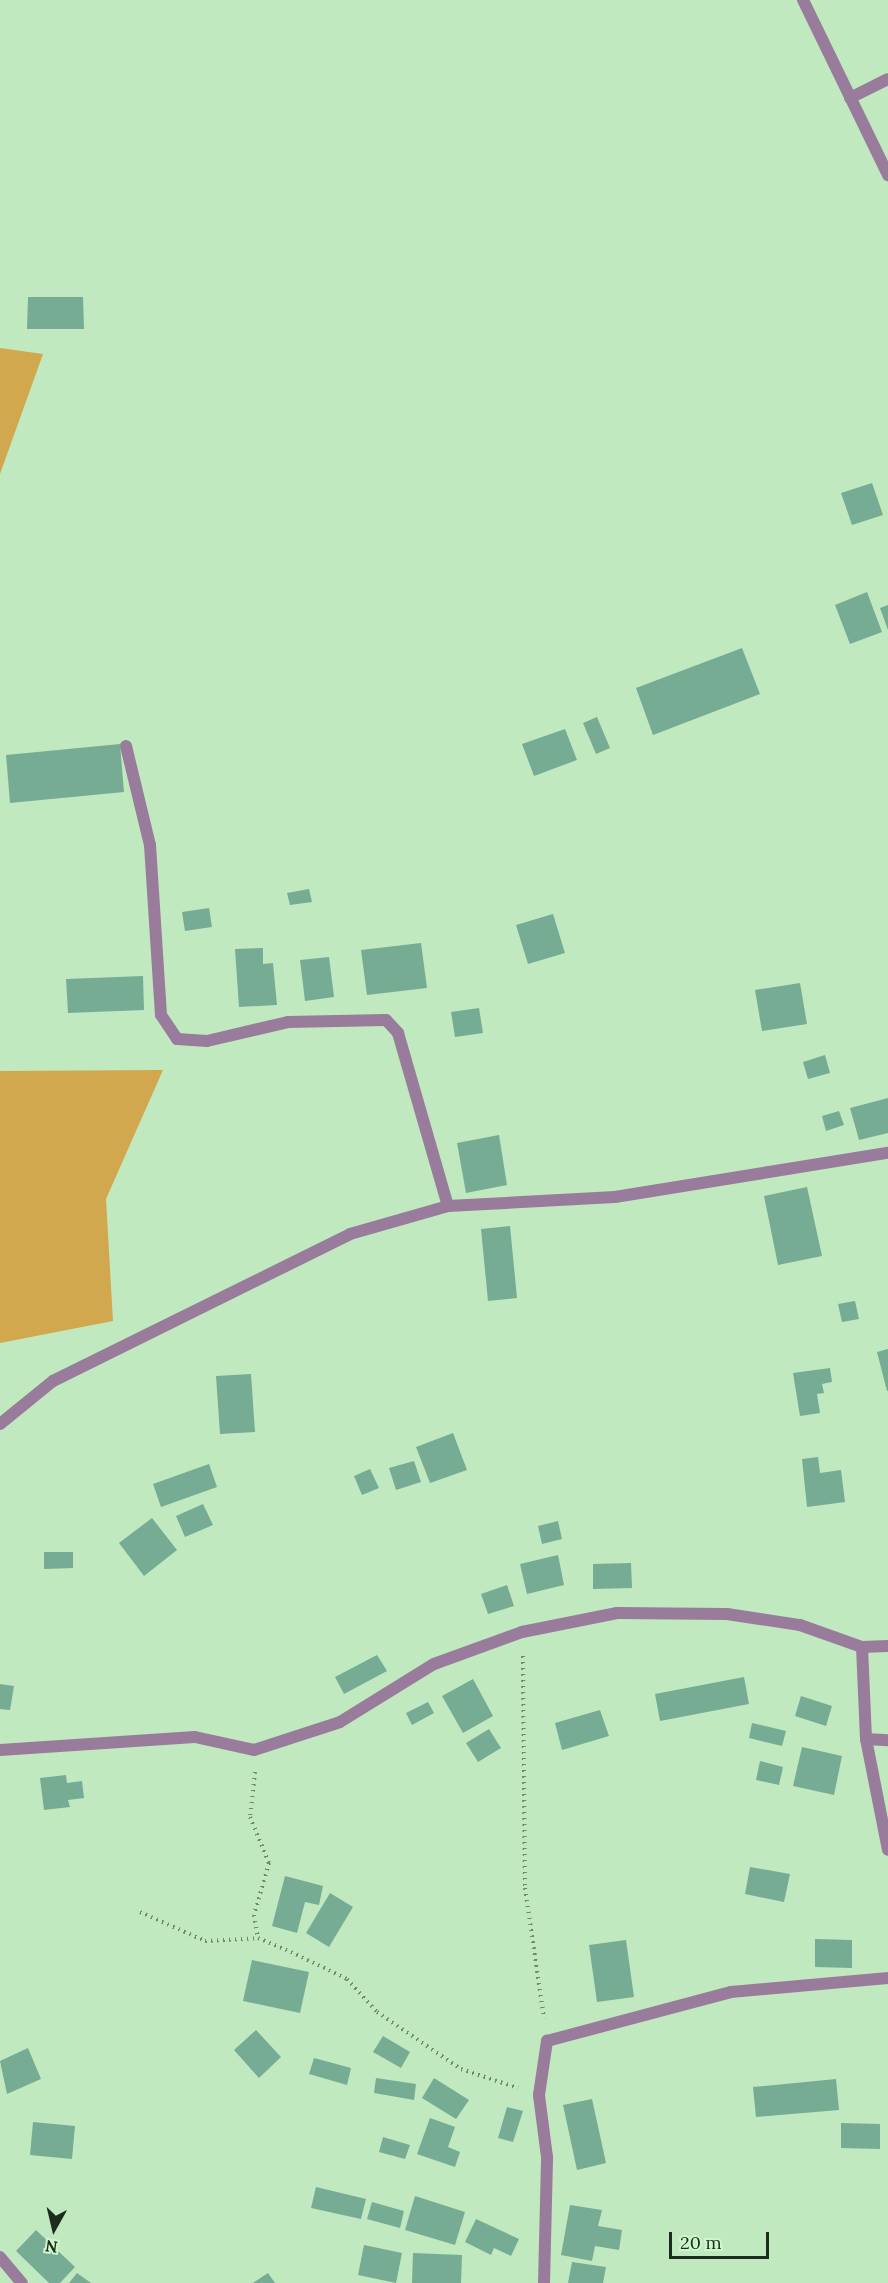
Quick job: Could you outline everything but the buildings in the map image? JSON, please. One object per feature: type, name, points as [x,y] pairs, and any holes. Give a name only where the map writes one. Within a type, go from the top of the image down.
[{"type":"street","points":[[803,0],[888,176]]},
{"type":"street","points":[[850,98],[888,79]]},
{"type":"street","points":[[126,746],[150,845],[161,1015],[177,1039],[207,1041],[288,1022],[386,1020],[398,1033],[448,1206]]},
{"type":"street","points":[[0,1424],[53,1381],[220,1296],[350,1234],[448,1206],[615,1197],[888,1153]]},
{"type":"street","points":[[0,1750],[195,1737],[254,1750],[340,1722],[434,1664],[522,1632],[617,1613],[727,1614],[800,1625],[862,1647],[888,1646]]},
{"type":"street","points":[[862,1647],[866,1739],[888,1850]]},
{"type":"street","points":[[866,1739],[888,1740]]},
{"type":"street","points":[[544,2283],[547,2157],[538,2095],[547,2040],[731,1992],[888,1977]]},
{"type":"street","points":[[0,2256],[22,2283]]},
{"type":"path","points":[[522,1632],[525,1888],[547,2040]]},
{"type":"path","points":[[254,1750],[250,1817],[269,1863],[254,1915],[258,1938]]},
{"type":"path","points":[[140,1912],[205,1941],[258,1938],[348,1979],[376,2012],[461,2069],[538,2095]]},
{"type":"shaded area","points":[[0,348],[43,354],[0,474]]},
{"type":"shaded area","points":[[163,1070],[106,1199],[113,1321],[0,1343],[0,1071]]}]
